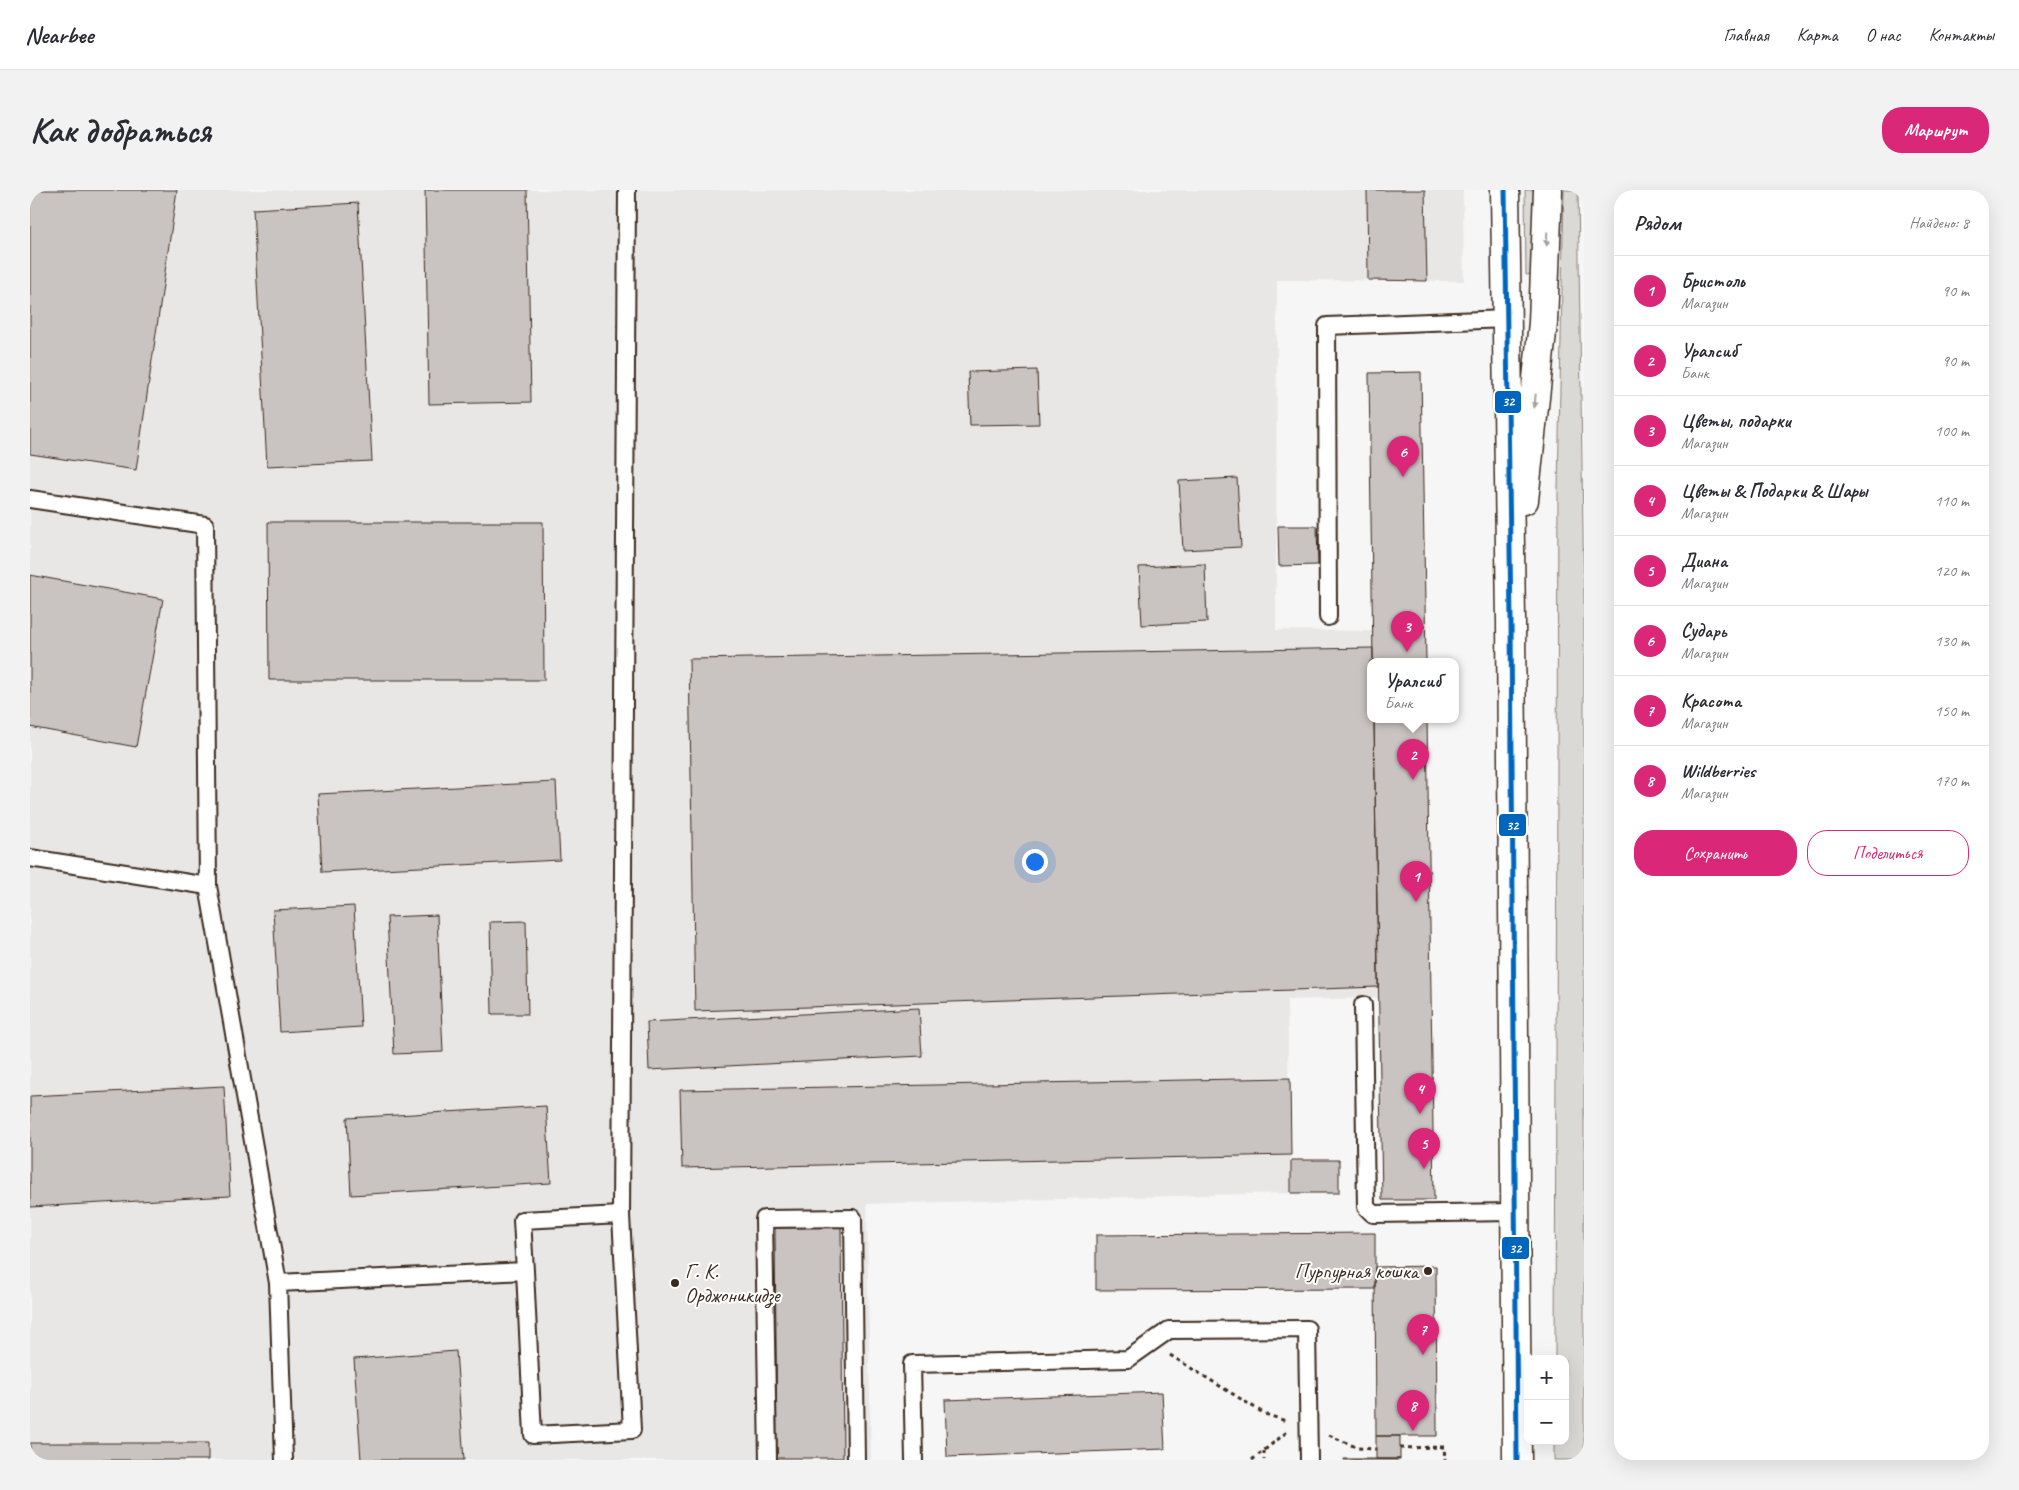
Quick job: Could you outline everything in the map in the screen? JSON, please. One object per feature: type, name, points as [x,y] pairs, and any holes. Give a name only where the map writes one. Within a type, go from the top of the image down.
[{"type":"main road","points":[[1505,190],[1511,620],[1517,1460]]},
{"type":"main road","points":[[1511,620],[1543,323],[1548,190]]},
{"type":"lane","points":[[621,1215],[522,1220],[533,1435],[632,1430],[621,1215],[627,190]]},
{"type":"lane","points":[[1328,617],[1327,326],[1507,319]]},
{"type":"lane","points":[[30,499],[205,525],[208,886],[278,1283],[284,1460]]},
{"type":"lane","points":[[30,858],[208,886]]},
{"type":"lane","points":[[1363,1005],[1366,1207],[1373,1214],[1515,1212]]},
{"type":"lane","points":[[768,1460],[764,1219],[853,1218],[856,1460]]},
{"type":"lane","points":[[278,1283],[525,1271]]},
{"type":"lane","points":[[914,1460],[912,1364],[1128,1359],[1169,1330],[1307,1329],[1302,1425],[1309,1460]]},
{"type":"path","points":[[1151,1343],[1265,1414],[1302,1425],[1358,1448],[1376,1448]]},
{"type":"path","points":[[1252,1460],[1302,1425]]},
{"type":"path","points":[[1400,1448],[1444,1448],[1445,1460]]},
{"type":"path","points":[[1264,1451],[1264,1460]]},
{"type":"shaded area","points":[[30,190],[1463,190],[1464,281],[1277,280],[1276,630],[1373,631],[1372,658],[1367,658],[1367,723],[1374,723],[1379,998],[1287,1000],[1291,1193],[867,1204],[871,1460],[30,1460]]},
{"type":"shaded area","points":[[1525,190],[1535,190],[1533,274],[1526,275]]},
{"type":"shaded area","points":[[1564,190],[1578,190],[1584,601],[1584,1460],[1554,1460],[1554,1445],[1569,1445],[1569,1355],[1555,1355],[1558,488]]},
{"type":"building","points":[[30,190],[177,190],[136,470],[30,454]]},
{"type":"building","points":[[425,190],[527,190],[531,402],[429,404]]},
{"type":"building","points":[[1367,190],[1425,190],[1427,281],[1368,280]]},
{"type":"building","points":[[358,203],[372,461],[267,466],[253,209]]},
{"type":"building","points":[[1037,370],[1039,424],[970,425],[968,372]]},
{"type":"building","points":[[1421,372],[1426,658],[1373,658],[1369,373]]},
{"type":"building","points":[[1237,478],[1241,547],[1183,550],[1179,481]]},
{"type":"building","points":[[268,522],[543,522],[544,680],[269,680]]},
{"type":"building","points":[[1278,526],[1317,526],[1318,565],[1279,566]]},
{"type":"building","points":[[1205,564],[1207,622],[1142,625],[1139,567]]},
{"type":"building","points":[[30,575],[163,599],[136,747],[30,727]]},
{"type":"building","points":[[1373,648],[1373,658],[1367,658],[1367,723],[1374,723],[1378,987],[695,1011],[689,659]]},
{"type":"building","points":[[1374,723],[1427,723],[1434,1200],[1382,1200]]},
{"type":"building","points":[[556,782],[560,860],[322,872],[318,794]]},
{"type":"building","points":[[354,906],[361,1027],[280,1032],[273,910]]},
{"type":"building","points":[[437,915],[443,1052],[394,1054],[387,917]]},
{"type":"building","points":[[526,921],[528,1014],[492,1014],[490,922]]},
{"type":"building","points":[[919,1008],[922,1056],[649,1070],[647,1022]]},
{"type":"building","points":[[1290,1078],[1291,1155],[682,1168],[680,1090]]},
{"type":"building","points":[[224,1086],[230,1196],[30,1207],[30,1096]]},
{"type":"building","points":[[546,1106],[551,1183],[351,1195],[347,1118]]},
{"type":"building","points":[[1291,1160],[1339,1160],[1339,1193],[1291,1193]]},
{"type":"building","points":[[841,1227],[843,1458],[777,1458],[775,1228]]},
{"type":"building","points":[[1375,1233],[1375,1289],[1096,1290],[1096,1235]]},
{"type":"building","points":[[1436,1266],[1437,1436],[1376,1436],[1375,1267]]},
{"type":"building","points":[[456,1351],[464,1460],[361,1460],[354,1359]]},
{"type":"building","points":[[1162,1392],[1165,1449],[947,1457],[945,1400]]},
{"type":"building","points":[[1376,1436],[1400,1436],[1400,1459],[1376,1459]]},
{"type":"building","points":[[30,1443],[208,1443],[208,1460],[30,1460]]},
{"type":"building","points":[[1400,1459],[1400,1460],[1344,1460]]},
{"type":"transit line","name":"32","points":[[1505,190],[1511,620],[1517,1460]]},
{"type":"place","name":"Сударь","points":[[1403,477]]},
{"type":"place","name":"Цветы, подарки","points":[[1407,652]]},
{"type":"place","name":"Уралсиб","points":[[1413,780]]},
{"type":"place","name":"Бристоль","points":[[1416,902]]},
{"type":"place","name":"Цветы & Подарки & Шары","points":[[1420,1114]]},
{"type":"place","name":"Диана","points":[[1424,1169]]},
{"type":"place","name":"Пурпурная кошка","points":[[1428,1271]]},
{"type":"place","name":"Г. К. Орджоникидзе","points":[[675,1283]]},
{"type":"place","name":"Красота","points":[[1423,1355]]},
{"type":"place","name":"Wildberries","points":[[1413,1431]]}]
